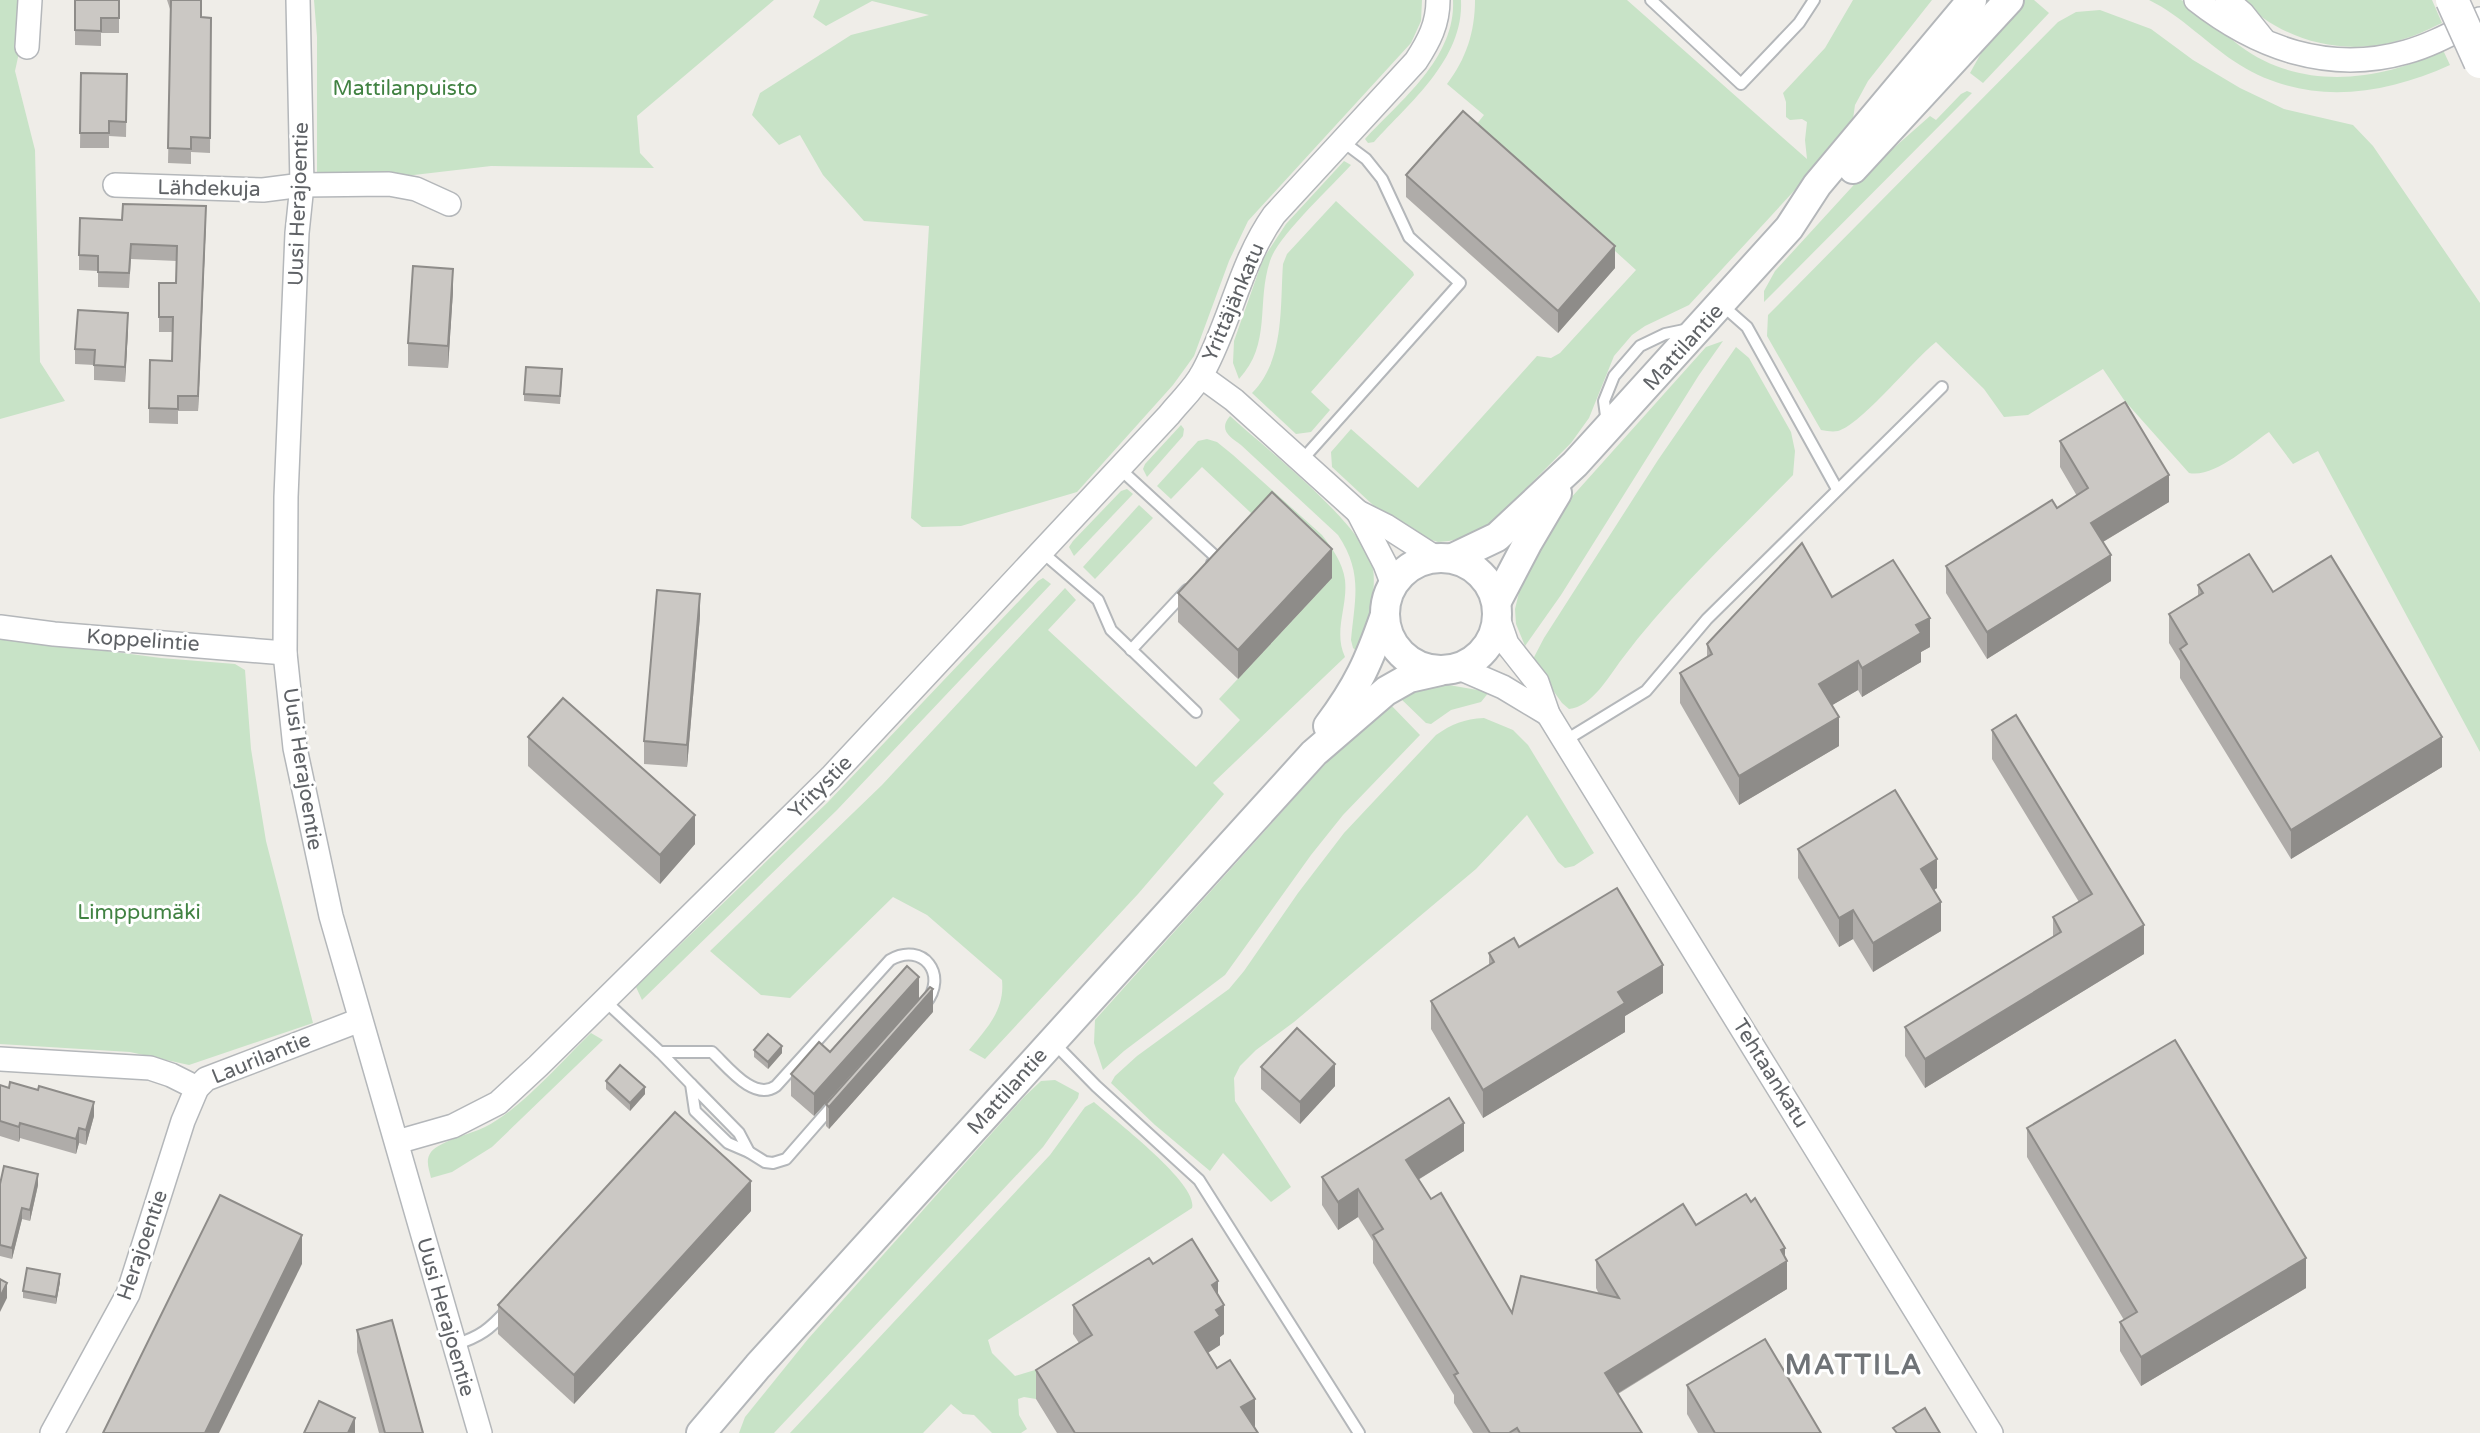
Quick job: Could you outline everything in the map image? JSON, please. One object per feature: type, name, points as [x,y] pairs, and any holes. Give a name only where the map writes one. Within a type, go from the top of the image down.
[{"type":"main road","points":[[2452,0],[2480,62]]},
{"type":"street","points":[[27,47],[30,0]]},
{"type":"street","name":"Uusi Herajoentie","points":[[298,0],[302,186],[297,233],[287,484],[285,653],[295,748],[331,916],[480,1433]]},
{"type":"street","name":"Yrittäjänkatu","points":[[1437,0],[1435,27],[1416,61],[1275,215],[1259,237],[1201,376],[1234,400],[1358,512],[1445,558]]},
{"type":"street","name":"Mattilantie","points":[[1445,558],[1497,537],[1575,464],[1789,228],[1817,185],[1972,0]]},
{"type":"street","name":"Mattilantie","points":[[1789,228],[1832,192],[2009,0]]},
{"type":"street","points":[[2196,0],[2233,28],[2317,59],[2359,60],[2406,52],[2480,19]]},
{"type":"street","points":[[2227,0],[2243,14],[2263,39]]},
{"type":"street","name":"Lähdekuja","points":[[115,186],[263,190],[302,186],[389,184],[416,189],[449,204]]},
{"type":"street","name":"Yritystie","points":[[397,1142],[453,1126],[498,1103],[538,1066],[831,777],[1170,415],[1201,376]]},
{"type":"street","name":"Mattilantie","points":[[1497,609],[1528,542],[1575,464]]},
{"type":"street","name":"Yrittäjänkatu","points":[[1358,512],[1393,584]]},
{"type":"street","points":[[1445,558],[1468,564],[1481,573],[1491,586],[1497,609],[1494,634],[1486,649],[1474,661],[1450,669],[1421,667],[1405,657],[1394,645],[1387,631],[1386,599],[1393,584],[1404,571],[1419,562],[1445,558]]},
{"type":"street","name":"Tehtaankatu","points":[[1497,609],[1507,644],[1536,682],[1549,714],[1991,1433]]},
{"type":"street","name":"Mattilantie","points":[[1314,753],[1365,670],[1385,615]]},
{"type":"street","name":"Koppelintie","points":[[0,627],[285,653]]},
{"type":"street","name":"Mattilantie","points":[[701,1432],[1314,753],[1386,691],[1409,678],[1450,669]]},
{"type":"street","name":"Tehtaankatu","points":[[1450,669],[1503,687],[1549,714]]},
{"type":"street","name":"Laurilantie","points":[[0,1059],[150,1068],[197,1088],[206,1079],[360,1020]]},
{"type":"street","name":"Herajoentie","points":[[52,1433],[128,1294],[183,1121],[197,1088]]},
{"type":"lane","points":[[1656,2],[1741,84],[1799,23],[1814,0]]},
{"type":"lane","points":[[1302,460],[1460,284],[1409,237],[1382,179],[1366,159],[1342,141]]},
{"type":"lane","points":[[1722,305],[1747,327],[1837,489]]},
{"type":"lane","points":[[1566,740],[1646,691],[1707,619],[1942,387]]},
{"type":"lane","points":[[1120,469],[1217,558],[1200,576]]},
{"type":"lane","points":[[1042,553],[1098,600],[1111,630],[1196,712]]},
{"type":"lane","points":[[1131,650],[1191,585]]},
{"type":"lane","points":[[660,1052],[712,1052],[753,1089],[764,1092],[775,1086],[890,960],[898,956],[914,955],[922,958],[933,970],[935,986],[918,1011]]},
{"type":"lane","points":[[604,1000],[660,1052],[739,1133],[749,1152]]},
{"type":"lane","points":[[1052,1041],[1096,1086],[1199,1180],[1359,1433]]},
{"type":"lane","points":[[691,1084],[695,1111],[729,1143],[772,1163],[786,1158],[843,1093]]},
{"type":"lane","points":[[454,1345],[486,1332],[515,1301]]},
{"type":"green space","points":[[0,0],[30,2],[15,71],[35,150],[40,362],[65,401],[0,419]]},
{"type":"green space","name":"Mattilanpuisto","points":[[314,0],[774,0],[637,116],[640,153],[654,168],[491,166],[388,178],[317,177],[317,37]]},
{"type":"green space","points":[[820,0],[1422,0],[1421,21],[1411,43],[1248,221],[1229,261],[1194,356],[1173,385],[1077,492],[961,526],[922,527],[911,518],[929,226],[864,221],[823,175],[800,135],[779,145],[752,115],[760,93],[851,35],[929,15],[872,1],[826,26],[813,17]]},
{"type":"green space","points":[[1453,0],[1461,0],[1460,21],[1444,60],[1418,95],[1374,142],[1368,143],[1365,139],[1409,94],[1436,59],[1452,21]]},
{"type":"green space","points":[[1475,0],[1627,0],[1807,159],[1807,122],[1786,117],[1783,93],[1825,48],[1853,0],[1932,0],[1868,81],[1855,105],[1853,119],[1829,153],[1689,305],[1645,326],[1632,335],[1614,356],[1589,418],[1571,443],[1491,524],[1462,538],[1438,542],[1416,535],[1387,518],[1332,467],[1331,452],[1351,429],[1418,488],[1537,356],[1551,358],[1560,353],[1636,270],[1476,125],[1484,115],[1447,84],[1468,45]]},
{"type":"green space","points":[[2023,0],[2034,0],[2049,13],[1983,83],[1970,73],[1985,46]]},
{"type":"green space","points":[[2149,0],[2181,0],[2240,46],[2263,60],[2288,70],[2340,77],[2367,75],[2419,61],[2443,50],[2450,65],[2398,84],[2371,89],[2344,92],[2291,87],[2240,65],[2173,14]]},
{"type":"green space","points":[[2242,0],[2432,0],[2442,23],[2397,41],[2355,47],[2334,46],[2313,42],[2275,26]]},
{"type":"green space","points":[[2100,10],[2151,29],[2193,60],[2240,88],[2284,109],[2353,125],[2373,146],[2480,303],[2480,752],[2318,451],[2293,464],[2269,432],[2220,466],[2210,471],[2189,473],[2124,400],[2103,369],[2028,415],[2004,417],[1984,389],[1936,342],[1860,417],[1838,431],[1821,430],[1767,336],[1768,315],[2058,22],[2076,12]]},
{"type":"green space","points":[[1967,91],[1972,93],[1764,302],[1764,291],[1775,271],[1862,176],[1930,116],[1936,120]]},
{"type":"green space","points":[[1344,161],[1351,165],[1283,239],[1270,261],[1260,337],[1249,366],[1239,379],[1233,363],[1234,341],[1263,259],[1286,224]]},
{"type":"green space","points":[[1336,201],[1414,275],[1311,392],[1330,410],[1311,432],[1296,434],[1252,393],[1263,380],[1276,349],[1281,315],[1283,264],[1287,254]]},
{"type":"green space","points":[[1723,341],[1561,595],[1525,646],[1516,624],[1515,609],[1524,572],[1569,500],[1706,347]]},
{"type":"green space","points":[[1736,347],[1749,358],[1791,432],[1795,451],[1793,475],[1662,610],[1592,697],[1569,709],[1532,661],[1658,460]]},
{"type":"green space","points":[[1230,416],[1312,488],[1352,531],[1366,551],[1373,569],[1374,589],[1360,654],[1353,648],[1351,640],[1355,586],[1346,549],[1338,535],[1227,433],[1225,425]]},
{"type":"green space","points":[[1181,425],[1184,429],[1183,436],[1147,477],[1143,469],[1145,464]]},
{"type":"green space","points":[[1207,439],[1217,442],[1233,455],[1322,535],[1333,550],[1345,580],[1340,638],[1345,657],[1213,783],[1224,794],[1138,894],[985,1059],[969,1050],[998,1010],[1002,980],[927,915],[893,897],[790,998],[761,995],[710,951],[882,785],[1065,588],[1076,600],[1048,630],[1196,767],[1240,720],[1219,699],[1332,578],[1266,527],[1202,467],[1171,499],[1157,486],[1198,441]]},
{"type":"green space","points":[[1127,489],[1133,494],[1074,556],[1069,547],[1073,541],[1121,491]]},
{"type":"green space","points":[[1139,505],[1153,518],[1095,579],[1083,567]]},
{"type":"green space","points":[[1043,578],[1051,584],[837,810],[642,1000],[636,987],[828,802]]},
{"type":"green space","name":"Limppumäki","points":[[0,637],[161,658],[235,664],[245,670],[251,749],[266,841],[313,1023],[189,1065],[130,1052],[0,1044]]},
{"type":"green space","points":[[1443,684],[1489,692],[1481,702],[1451,710],[1431,724],[1426,723],[1398,696],[1411,690]]},
{"type":"green space","points":[[1388,702],[1420,735],[1343,815],[1225,975],[1103,1070],[1094,1043],[1095,1020],[1307,784],[1371,715]]},
{"type":"green space","points":[[1484,718],[1513,730],[1528,745],[1594,853],[1574,866],[1565,868],[1558,862],[1527,815],[1476,869],[1240,1066],[1234,1078],[1235,1101],[1291,1187],[1271,1202],[1223,1153],[1210,1171],[1155,1125],[1111,1083],[1115,1076],[1137,1056],[1229,989],[1344,833],[1436,735],[1458,723]]},
{"type":"green space","points":[[591,1033],[603,1040],[492,1147],[452,1172],[431,1178],[428,1158],[435,1148],[485,1127],[512,1109]]},
{"type":"green space","points":[[1055,1080],[1079,1093],[1043,1147],[774,1433],[739,1433],[745,1417],[808,1339],[1024,1097],[1041,1081]]},
{"type":"green space","points":[[1094,1102],[1169,1168],[1191,1197],[1192,1208],[988,1340],[992,1353],[1015,1376],[1035,1370],[1079,1343],[1092,1364],[1036,1399],[1018,1399],[1019,1415],[1027,1429],[1021,1433],[992,1433],[974,1415],[963,1414],[951,1404],[923,1433],[790,1433],[1050,1155],[1085,1107]]},
{"type":"building","points":[[75,0],[119,0],[119,18],[101,18],[101,31],[75,30]]},
{"type":"building","points":[[171,0],[201,0],[201,17],[211,18],[210,138],[191,137],[191,149],[168,148]]},
{"type":"building","points":[[81,73],[127,74],[126,122],[109,121],[109,133],[80,133]]},
{"type":"building","points":[[1463,111],[1615,246],[1558,311],[1406,175]]},
{"type":"building","points":[[123,204],[206,206],[198,396],[178,396],[178,409],[149,408],[150,360],[172,361],[173,317],[159,317],[159,283],[176,283],[177,246],[131,244],[129,273],[98,272],[98,256],[79,255],[80,218],[122,220]]},
{"type":"building","points":[[413,266],[453,269],[448,346],[408,343]]},
{"type":"building","points":[[78,310],[128,313],[125,367],[94,365],[95,350],[75,349]]},
{"type":"building","points":[[526,367],[562,369],[560,396],[524,394]]},
{"type":"building","points":[[2125,402],[2169,475],[2091,523],[2111,555],[1987,632],[1946,566],[2052,500],[2057,508],[2088,488],[2060,441]]},
{"type":"building","points":[[1272,492],[1332,549],[1238,650],[1178,593]]},
{"type":"building","points":[[1802,543],[1832,597],[1893,560],[1930,618],[1916,625],[1921,633],[1862,668],[1858,661],[1819,684],[1839,717],[1739,776],[1680,673],[1712,654],[1707,644]]},
{"type":"building","points":[[2249,554],[2273,592],[2331,556],[2442,737],[2291,830],[2180,649],[2187,644],[2169,614],[2203,593],[2198,585]]},
{"type":"building","points":[[657,590],[700,594],[687,745],[644,741]]},
{"type":"building","points":[[563,698],[695,815],[660,855],[528,737]]},
{"type":"building","points":[[2016,715],[2144,925],[1925,1059],[1905,1027],[2061,932],[2053,917],[2092,894],[1992,730]]},
{"type":"building","points":[[1895,790],[1937,859],[1921,869],[1941,902],[1873,943],[1853,910],[1839,918],[1798,849]]},
{"type":"building","points":[[1617,888],[1663,965],[1618,992],[1625,1003],[1483,1090],[1431,1001],[1494,962],[1489,953],[1514,938],[1519,947]]},
{"type":"building","points":[[907,966],[919,977],[814,1094],[791,1074],[819,1042],[830,1052]]},
{"type":"building","points":[[930,987],[933,989],[829,1107],[826,1104]]},
{"type":"building","points":[[1297,1028],[1335,1064],[1300,1102],[1261,1067]]},
{"type":"building","points":[[768,1034],[782,1046],[768,1062],[754,1050]]},
{"type":"building","points":[[2175,1040],[2306,1258],[2141,1357],[2120,1322],[2137,1312],[2027,1128]]},
{"type":"building","points":[[620,1065],[645,1087],[630,1103],[606,1081]]},
{"type":"building","points":[[10,1082],[38,1090],[39,1086],[94,1102],[86,1130],[79,1128],[76,1139],[20,1123],[19,1127],[0,1121],[0,1085],[9,1088]]},
{"type":"building","points":[[1449,1098],[1464,1123],[1406,1160],[1431,1199],[1441,1193],[1512,1313],[1521,1276],[1619,1298],[1596,1260],[1683,1204],[1696,1225],[1746,1194],[1751,1202],[1755,1198],[1785,1248],[1781,1250],[1787,1261],[1605,1373],[1642,1433],[1520,1433],[1517,1428],[1509,1433],[1490,1433],[1454,1375],[1458,1373],[1373,1235],[1383,1229],[1358,1189],[1338,1202],[1322,1177]]},
{"type":"building","points":[[675,1112],[751,1181],[574,1375],[498,1305]]},
{"type":"building","points":[[4,1166],[38,1174],[30,1210],[22,1208],[12,1248],[0,1245],[0,1184]]},
{"type":"building","points":[[220,1195],[302,1235],[205,1433],[103,1433]]},
{"type":"building","points":[[1192,1239],[1218,1281],[1212,1285],[1224,1305],[1216,1310],[1220,1316],[1195,1332],[1217,1368],[1230,1360],[1255,1399],[1241,1407],[1258,1433],[1075,1433],[1036,1370],[1092,1335],[1073,1305],[1149,1258],[1153,1264]]},
{"type":"building","points":[[27,1268],[60,1274],[56,1297],[23,1291]]},
{"type":"building","points":[[0,1279],[7,1283],[0,1297]]},
{"type":"building","points":[[392,1320],[423,1433],[385,1433],[357,1330]]},
{"type":"building","points":[[1765,1339],[1821,1433],[1715,1433],[1687,1385]]},
{"type":"building","points":[[319,1401],[355,1418],[348,1433],[304,1433]]},
{"type":"building","points":[[1925,1408],[1940,1433],[1897,1433],[1893,1428]]},
{"type":"district","name":"MATTILA","points":[[1854,1364]]}]
